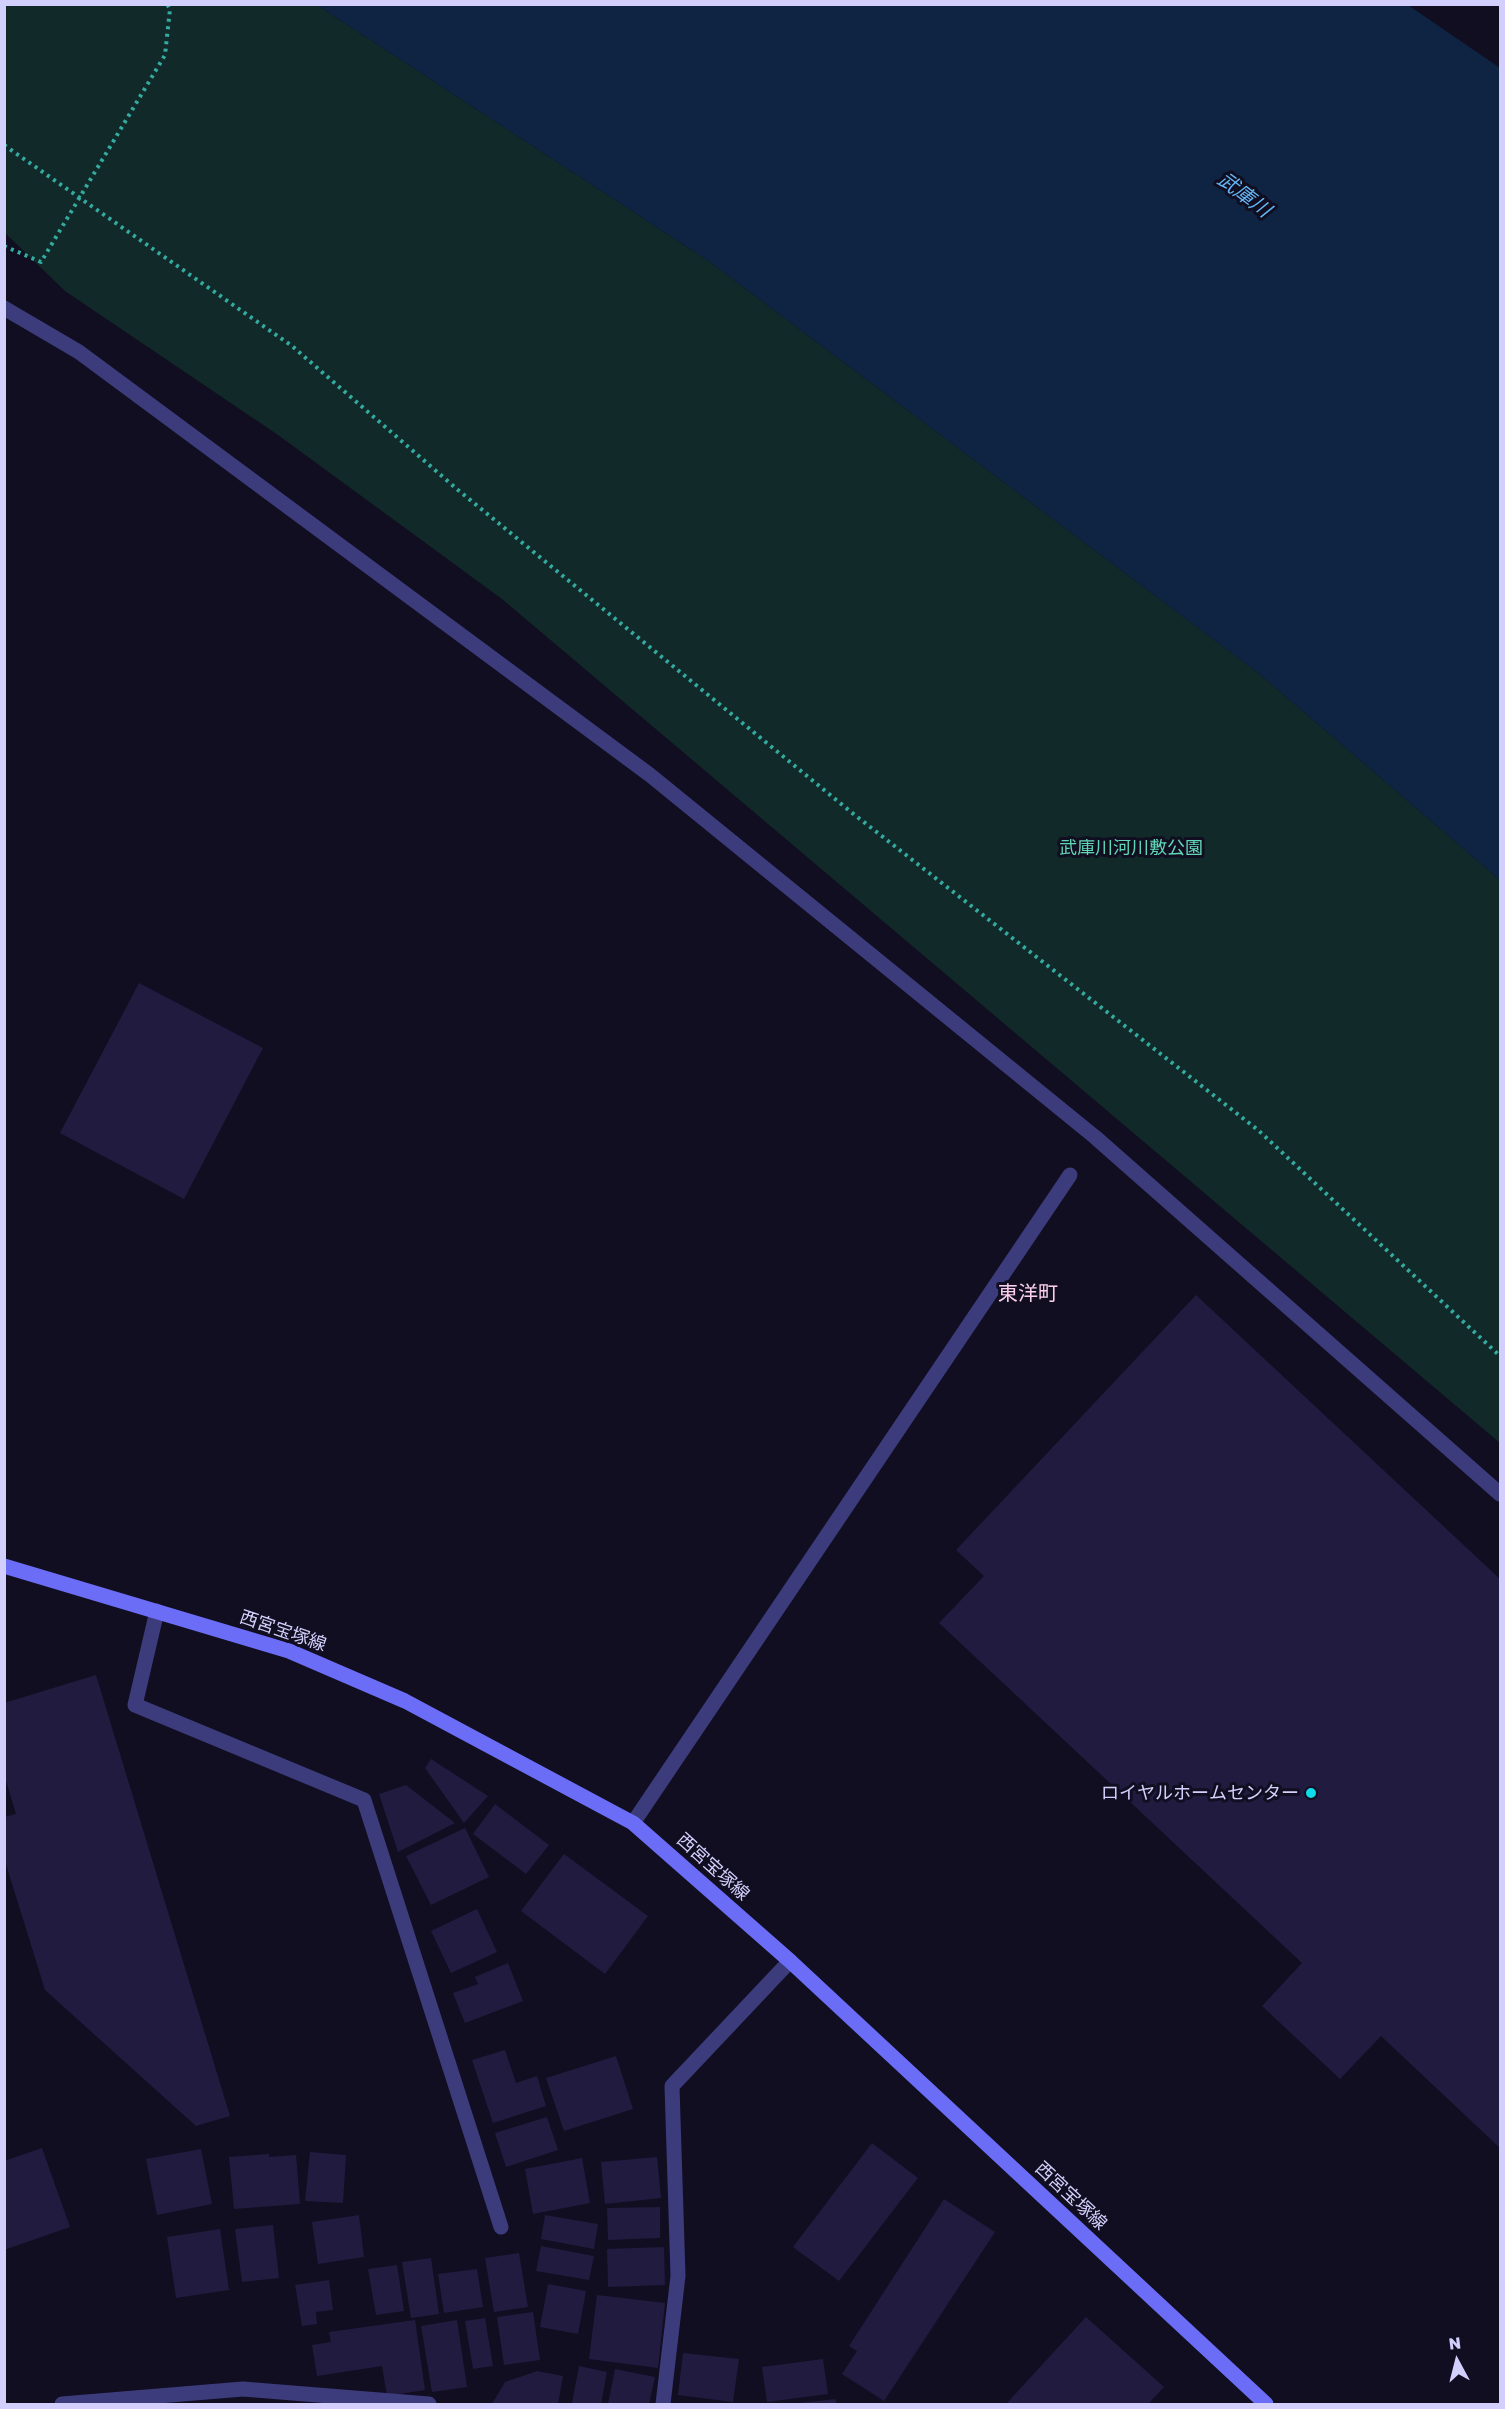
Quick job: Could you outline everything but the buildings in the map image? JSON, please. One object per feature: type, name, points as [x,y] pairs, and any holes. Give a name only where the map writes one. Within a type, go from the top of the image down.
[{"type":"main road","name":"西宮宝塚線","points":[[4,1566],[289,1651],[405,1701],[633,1823],[790,1961],[1266,2404]]},
{"type":"street","points":[[4,308],[79,352],[650,775],[1095,1137],[1500,1494]]},
{"type":"street","points":[[633,1823],[1070,1175]]},
{"type":"street","points":[[157,1611],[135,1705],[364,1800],[501,2227]]},
{"type":"street","points":[[663,2404],[678,2276],[672,2086],[790,1961]]},
{"type":"street","points":[[62,2404],[179,2399],[243,2390],[304,2399],[429,2404]]},
{"type":"path","points":[[4,246],[40,262],[165,55],[170,9],[167,4]]},
{"type":"path","points":[[4,145],[81,196],[292,346],[458,490],[842,804],[1258,1130],[1500,1356]]},
{"type":"green space","name":"武庫川河川敷公園","points":[[4,5],[317,5],[707,260],[1257,672],[1500,880],[1500,1443],[502,599],[278,435],[65,291],[5,233]]},
{"type":"water","name":"武庫川","points":[[317,5],[1408,5],[1500,68],[1500,880],[1257,672],[707,260]]},
{"type":"place","name":"ロイヤルホームセンター","points":[[1311,1793]]},
{"type":"district","name":"東洋町","points":[[1028,1294]]}]
